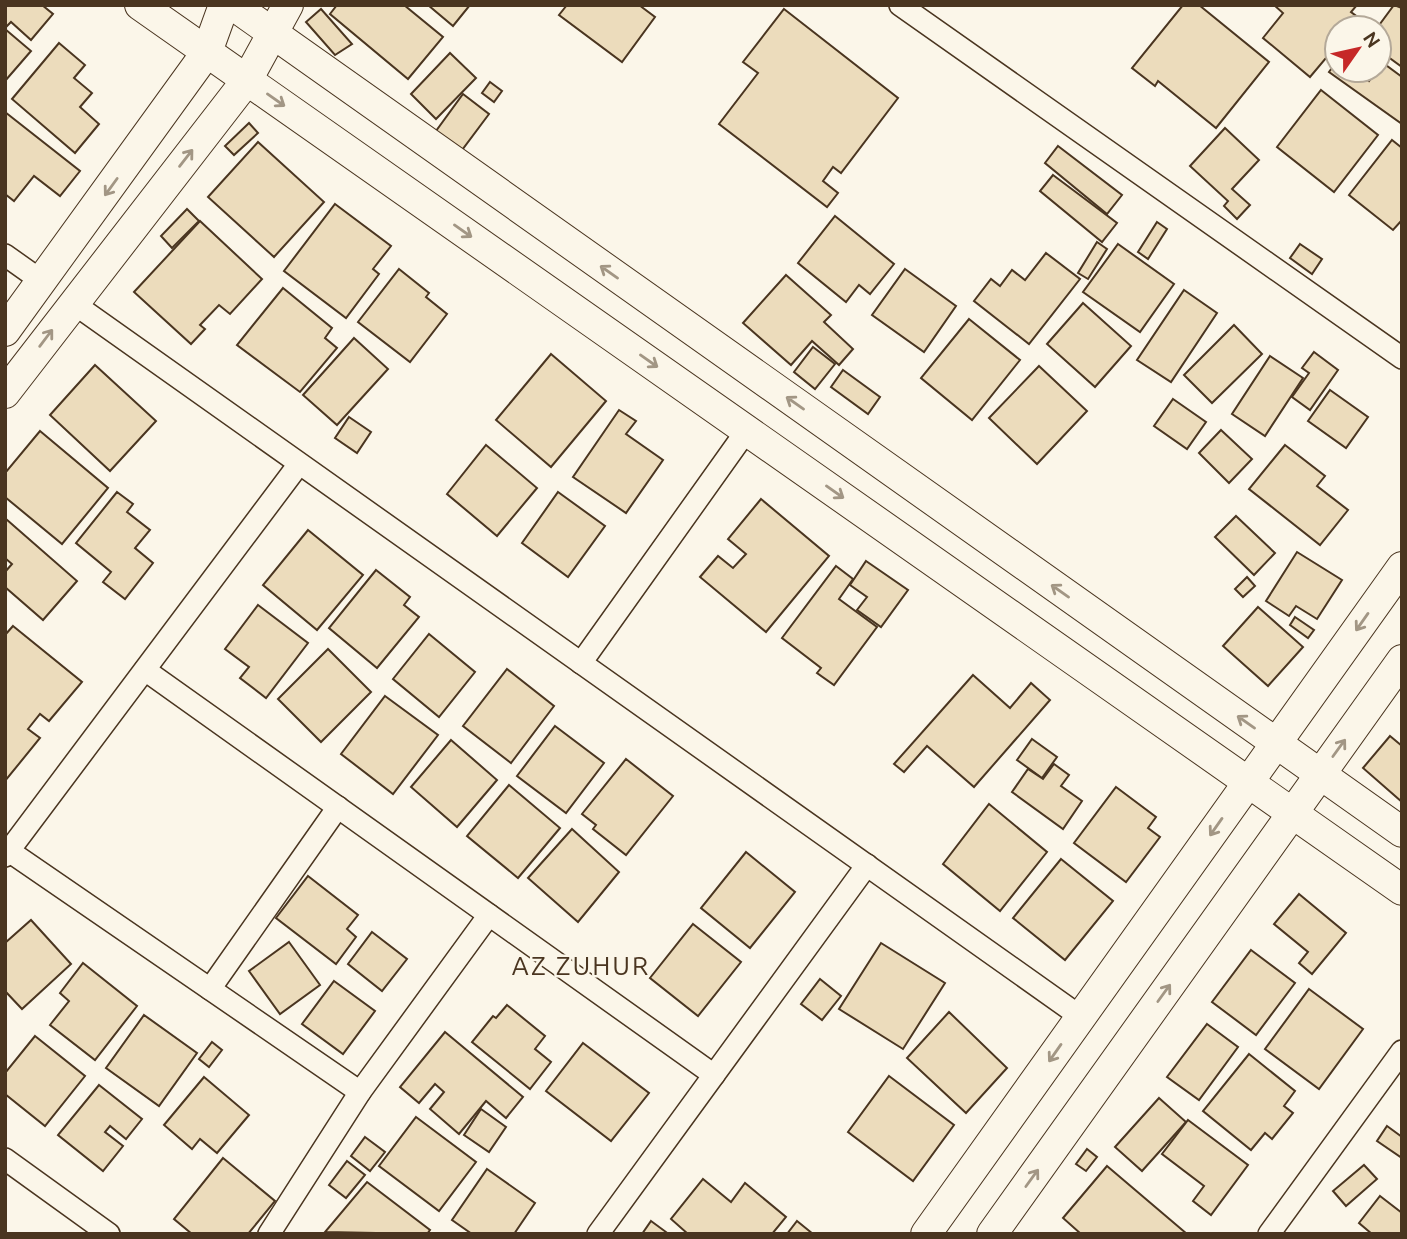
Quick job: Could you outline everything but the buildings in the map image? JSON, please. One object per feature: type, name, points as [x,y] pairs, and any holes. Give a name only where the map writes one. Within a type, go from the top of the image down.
[{"type":"street","points":[[140,5],[1402,890]]},
{"type":"street","points":[[5,331],[207,52],[224,5]]},
{"type":"street","points":[[233,5],[1402,832]]},
{"type":"street","points":[[5,393],[247,80],[288,5]]},
{"type":"street","points":[[900,5],[1402,358]]},
{"type":"street","points":[[5,255],[43,282]]},
{"type":"street","points":[[73,303],[1081,1017]]},
{"type":"street","points":[[581,663],[747,430]]},
{"type":"street","points":[[299,464],[7,854],[360,1092]]},
{"type":"street","points":[[926,1234],[1402,567]]},
{"type":"street","points":[[992,1234],[1402,660]]},
{"type":"street","points":[[145,670],[714,1074]]},
{"type":"street","points":[[210,989],[338,807]]},
{"type":"street","points":[[598,1234],[867,865]]},
{"type":"street","points":[[270,1234],[360,1092],[489,915]]},
{"type":"street","points":[[1269,1234],[1402,1051]]},
{"type":"street","points":[[5,1159],[108,1234]]},
{"type":"district","name":"AZ ZUHUR","points":[[581,965]]}]
